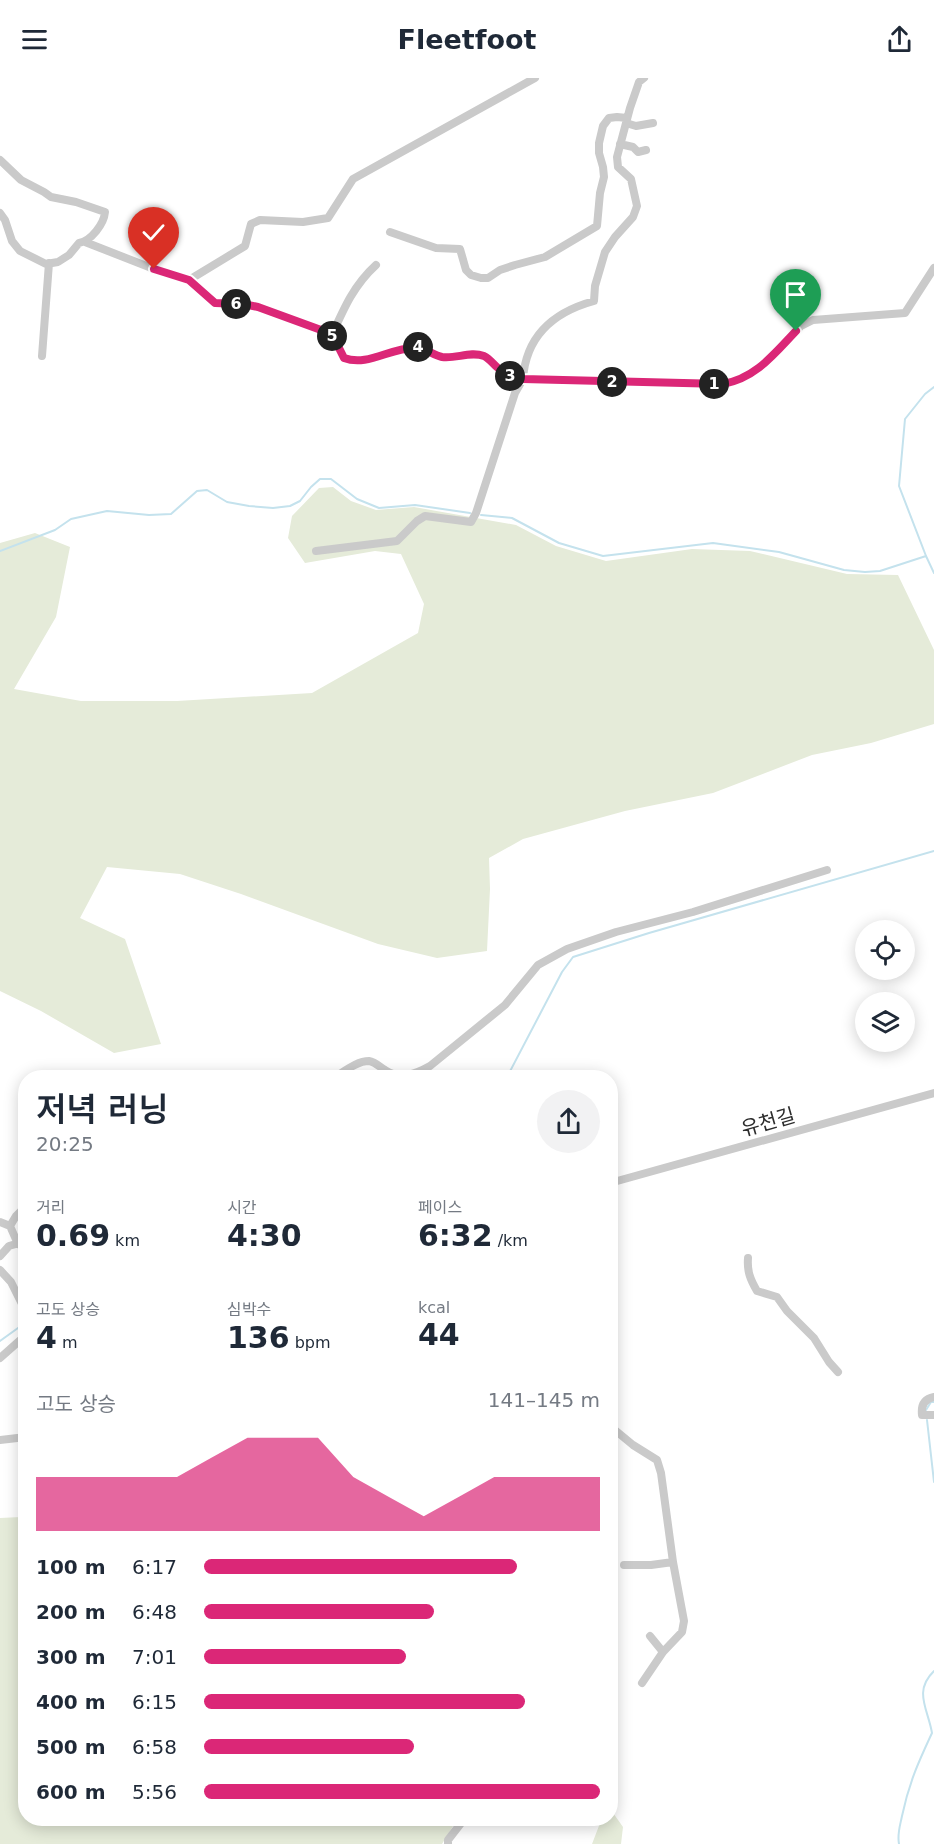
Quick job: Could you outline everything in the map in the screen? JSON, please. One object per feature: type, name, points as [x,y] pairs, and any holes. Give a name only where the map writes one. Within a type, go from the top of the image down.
[{"type":"street","points":[[189,280],[244,246],[251,224],[260,220],[303,222],[328,218],[353,178],[535,78]]},
{"type":"street","points":[[316,551],[397,541],[425,516],[471,522],[476,513],[515,393],[523,379],[524,363],[535,340],[558,316],[575,306],[594,301],[595,286],[605,252],[633,217],[637,206],[631,179],[618,167],[617,157],[639,82],[644,78]]},
{"type":"street","points":[[390,232],[436,249],[460,249],[466,270],[471,275],[481,278],[488,278],[500,270],[545,257],[597,226],[604,177],[599,143],[603,126],[609,118],[618,117],[636,126],[653,123]]},
{"type":"street","points":[[621,144],[633,147],[638,152],[646,150]]},
{"type":"street","points":[[0,160],[21,180],[51,198],[76,202],[105,212],[96,230],[85,242]]},
{"type":"street","points":[[0,213],[5,220],[12,241],[20,251],[46,264],[58,262],[69,255],[79,243],[85,242],[189,280],[215,303],[258,307],[332,334],[344,358],[354,362],[404,348],[419,347],[443,357],[478,354],[487,357],[507,375],[523,379],[732,383],[759,369],[806,322],[822,318],[905,313],[934,268]]},
{"type":"street","points":[[42,356],[49,263]]},
{"type":"street","points":[[332,334],[349,297],[363,277],[376,265]]},
{"type":"street","points":[[422,1070],[505,1005],[538,965],[567,949],[616,932],[693,912],[827,870]]},
{"type":"street","points":[[347,1070],[366,1062],[373,1062],[385,1070]]},
{"type":"street","name":"유천길","points":[[618,1181],[934,1092]]},
{"type":"street","points":[[10,1226],[18,1214]]},
{"type":"street","points":[[0,1222],[10,1226],[18,1237]]},
{"type":"street","points":[[0,1256],[9,1246],[18,1243]]},
{"type":"street","points":[[748,1258],[747,1269],[757,1291],[777,1297],[787,1311],[814,1338],[838,1372]]},
{"type":"street","points":[[0,1270],[11,1282],[18,1296]]},
{"type":"street","points":[[0,1358],[18,1342]]},
{"type":"street","points":[[934,1397],[927,1400],[921,1408],[922,1415],[934,1414]]},
{"type":"street","points":[[618,1433],[657,1460],[662,1473],[672,1562],[684,1621],[682,1632],[663,1652],[642,1683]]},
{"type":"street","points":[[0,1440],[18,1438]]},
{"type":"street","points":[[624,1565],[672,1562]]},
{"type":"street","points":[[650,1636],[663,1652]]},
{"type":"street","points":[[448,1844],[448,1840],[459,1826]]},
{"type":"green space","points":[[333,487],[351,501],[376,510],[414,507],[516,525],[556,546],[606,561],[692,549],[750,551],[847,574],[898,575],[934,650],[934,724],[871,743],[812,755],[713,793],[625,811],[523,839],[489,858],[487,951],[437,958],[378,944],[180,874],[107,867],[80,918],[125,939],[161,1044],[114,1053],[41,1011],[0,991],[0,543],[35,533],[70,547],[56,617],[14,689],[81,701],[177,701],[312,693],[418,633],[424,604],[401,554],[375,551],[305,563],[288,538],[292,516],[319,488]]},
{"type":"green space","points":[[18,1517],[18,1826],[453,1826],[442,1844],[0,1844],[0,1518]]},
{"type":"green space","points":[[618,1820],[623,1827],[621,1844],[592,1844],[599,1826],[618,1826]]},
{"type":"waterway","points":[[934,387],[925,394],[905,419],[899,486],[934,573]]},
{"type":"waterway","points":[[0,551],[55,530],[71,519],[107,511],[149,515],[171,514],[197,491],[207,490],[227,502],[249,506],[273,508],[290,506],[300,501],[320,479],[331,479],[357,499],[379,508],[415,505],[470,513]]},
{"type":"waterway","points":[[481,515],[512,518],[559,543],[603,556],[713,543],[779,552],[844,570],[865,572],[880,571],[926,556]]},
{"type":"waterway","points":[[511,1070],[562,972],[573,957],[934,851]]},
{"type":"waterway","points":[[0,1341],[18,1328]]},
{"type":"waterway","points":[[926,1410],[931,1402],[934,1402]]},
{"type":"waterway","points":[[927,1420],[934,1482]]},
{"type":"waterway","points":[[899,1844],[899,1830],[908,1793],[932,1733],[923,1693],[924,1686],[934,1671]]},
{"type":"route","points":[[154,269],[189,280],[215,303],[258,307],[332,334],[344,358],[354,362],[404,348],[419,347],[443,357],[478,354],[487,357],[507,375],[523,379],[732,383],[759,369],[796,331]]}]
